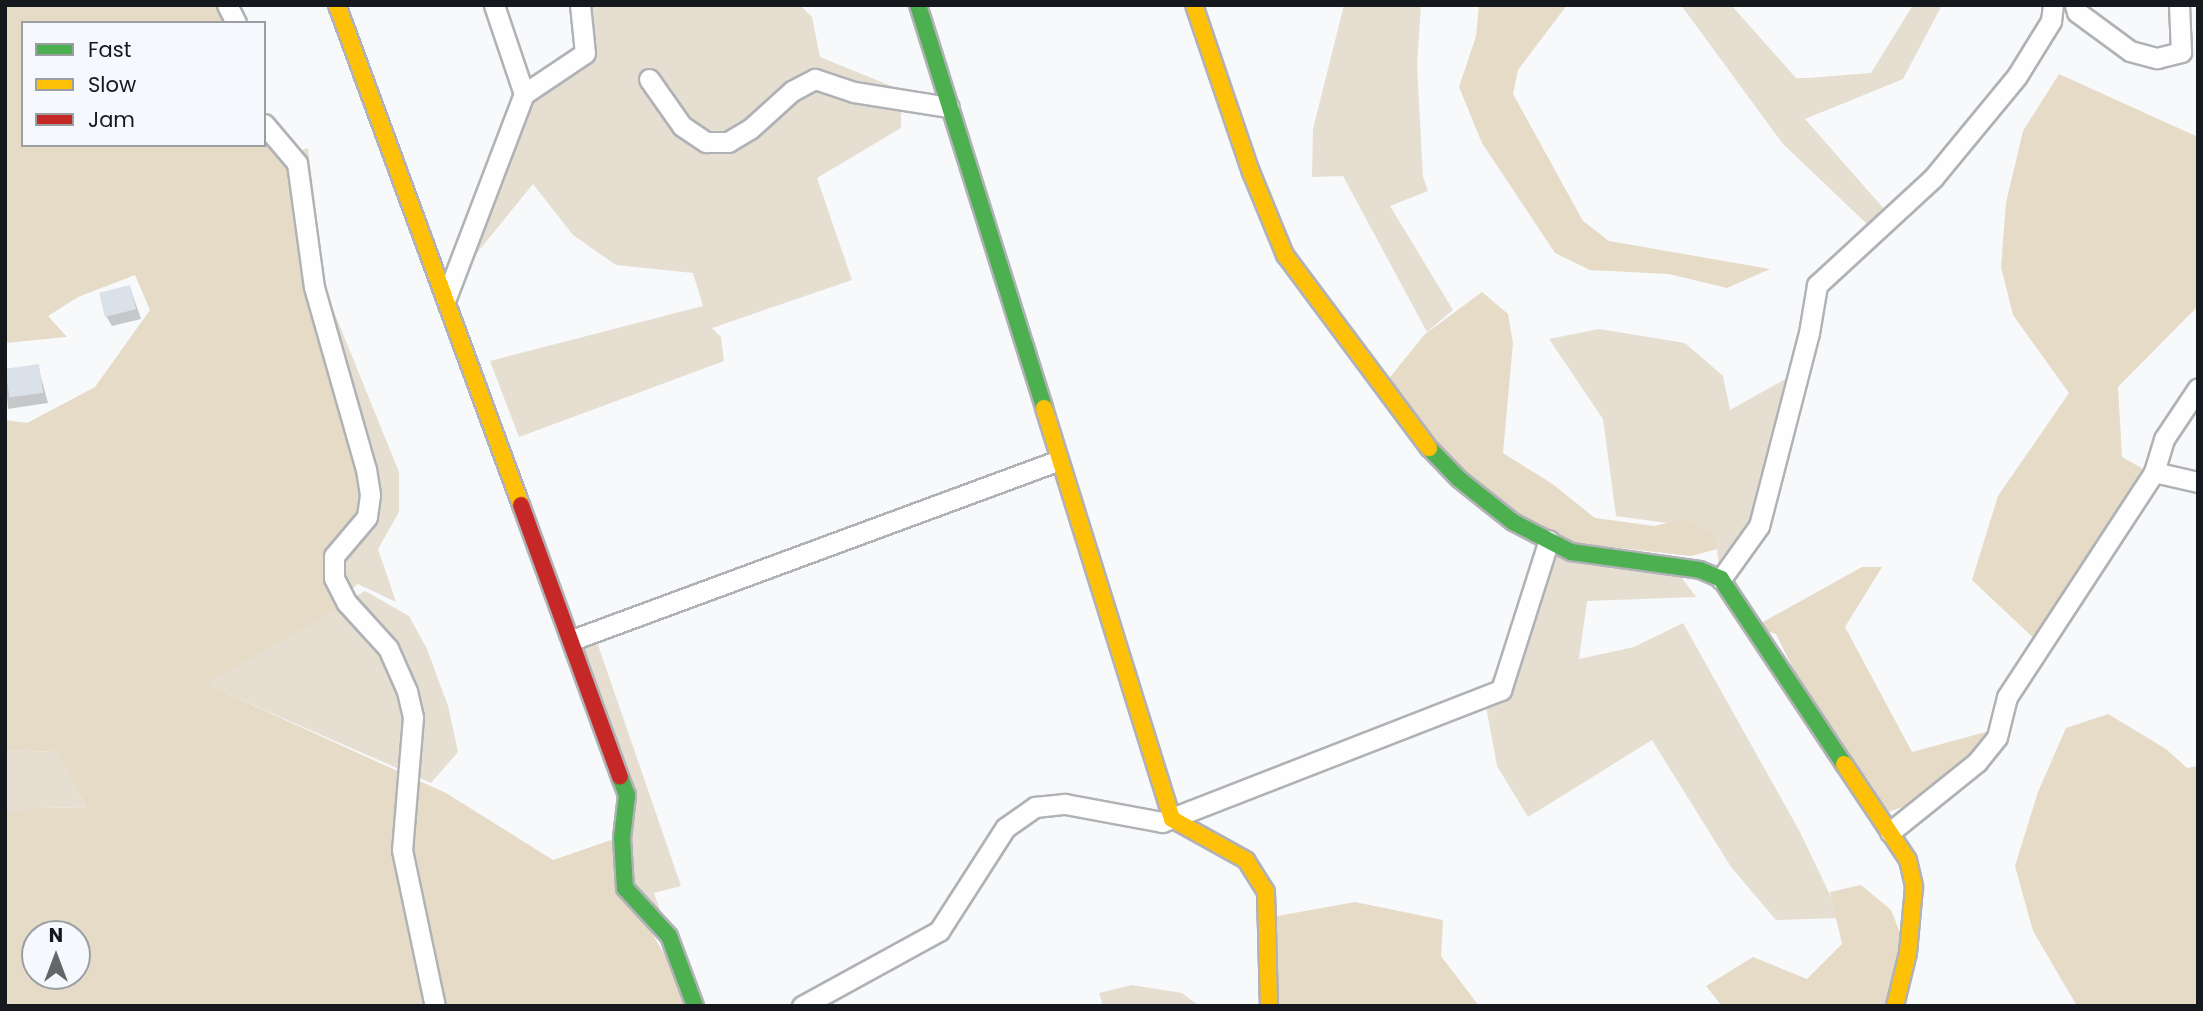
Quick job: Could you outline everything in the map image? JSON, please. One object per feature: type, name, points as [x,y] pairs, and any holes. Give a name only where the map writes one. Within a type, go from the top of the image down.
[{"type":"street","points":[[227,5],[235,21]]},
{"type":"street","points":[[337,5],[627,795],[622,838],[625,888],[668,936],[684,966],[695,1006]]},
{"type":"street","points":[[494,5],[524,94]]},
{"type":"street","points":[[446,298],[524,94],[585,53],[580,5]]},
{"type":"street","points":[[918,5],[1057,461],[1172,819],[1246,860],[1266,892],[1269,1006]]},
{"type":"street","points":[[1194,5],[1259,194],[1285,255],[1413,431],[1465,484],[1513,522],[1571,552],[1700,570],[1721,579],[1908,860],[1914,887],[1908,953],[1895,1006]]},
{"type":"street","points":[[1721,579],[1759,526],[1809,333],[1817,285],[1933,178],[2017,76],[2051,22],[2053,5]]},
{"type":"street","points":[[2075,5],[2077,12],[2130,51],[2157,58],[2181,52],[2179,5]]},
{"type":"street","points":[[649,79],[682,127],[706,142],[728,142],[750,129],[792,91],[815,79],[854,92],[949,107]]},
{"type":"street","points":[[266,126],[297,163],[314,287],[366,469],[370,495],[367,517],[334,556],[334,578],[346,603],[388,648],[407,691],[412,718],[402,850],[435,1006]]},
{"type":"street","points":[[1890,832],[1977,762],[1997,737],[2007,697],[2154,472],[2164,439],[2198,388]]},
{"type":"street","points":[[572,640],[1057,461]]},
{"type":"street","points":[[2154,472],[2198,481]]},
{"type":"street","points":[[802,1006],[836,996],[939,931],[1005,828],[1035,807],[1065,804],[1136,820],[1172,819],[1502,690],[1549,540]]},
{"type":"shaded area","points":[[5,5],[226,5],[235,21],[21,21],[21,147],[266,147],[266,126],[297,163],[314,287],[370,495],[334,557],[347,603],[206,684],[446,793],[553,860],[620,837],[625,888],[695,1006],[5,1006],[5,813],[36,807],[87,808],[56,752],[5,750],[5,420],[27,423],[95,387],[150,310],[135,275],[78,297],[48,316],[67,337],[5,343]]},
{"type":"shaded area","points":[[584,5],[800,5],[812,17],[820,57],[901,90],[901,128],[817,178],[852,280],[712,328],[721,337],[724,361],[519,437],[490,361],[703,306],[693,273],[616,265],[573,235],[533,184],[451,285],[524,94],[576,47]]},
{"type":"shaded area","points":[[1344,5],[1421,5],[1417,65],[1423,177],[1428,191],[1390,206],[1453,310],[1427,332],[1343,176],[1312,177],[1313,129]]},
{"type":"shaded area","points":[[1479,5],[1567,5],[1518,70],[1513,94],[1583,221],[1609,241],[1770,269],[1727,288],[1669,274],[1590,270],[1555,253],[1482,143],[1459,87],[1476,36]]},
{"type":"shaded area","points":[[1681,5],[1731,5],[1796,78],[1808,78],[1871,73],[1913,5],[1942,5],[1903,79],[1805,119],[1885,210],[1867,224],[1783,144]]},
{"type":"shaded area","points":[[2059,74],[2198,137],[2198,306],[2118,387],[2122,457],[2143,469],[2041,645],[1972,580],[1998,496],[2069,393],[2013,315],[2001,267],[2006,203],[2023,131]]},
{"type":"shaded area","points":[[308,148],[326,292],[399,472],[399,512],[378,549],[396,602],[358,584],[343,596],[316,294],[296,152]]},
{"type":"shaded area","points":[[1482,292],[1508,314],[1513,343],[1503,453],[1551,483],[1595,518],[1654,526],[1686,519],[1714,534],[1717,549],[1691,556],[1549,540],[1465,484],[1383,386],[1424,335]]},
{"type":"shaded area","points":[[1599,329],[1685,343],[1723,376],[1730,410],[1789,377],[1759,526],[1719,568],[1717,549],[1704,528],[1616,516],[1603,419],[1549,339]]},
{"type":"shaded area","points":[[1555,544],[1679,574],[1696,597],[1587,601],[1579,659],[1634,647],[1683,623],[1800,832],[1841,918],[1776,920],[1731,867],[1652,740],[1528,817],[1497,766],[1484,696]]},
{"type":"shaded area","points":[[1862,567],[1882,567],[1845,627],[1912,752],[1993,730],[1935,796],[1879,815],[1828,739],[1776,634],[1754,627]]},
{"type":"shaded area","points":[[365,591],[409,616],[427,649],[448,706],[458,752],[431,783],[205,684]]},
{"type":"shaded area","points":[[596,639],[681,886],[654,893],[665,925],[625,888],[627,795],[574,643]]},
{"type":"shaded area","points":[[2108,714],[2166,749],[2187,768],[2198,766],[2198,1006],[2077,1006],[2033,931],[2015,866],[2038,792],[2066,728]]},
{"type":"shaded area","points":[[5,750],[56,752],[87,808],[44,807],[5,814]]},
{"type":"shaded area","points":[[1861,885],[1891,910],[1908,953],[1895,1006],[1722,1006],[1706,986],[1753,957],[1807,979],[1842,944],[1830,892]]},
{"type":"shaded area","points":[[1355,902],[1443,920],[1441,956],[1479,1006],[1273,1006],[1272,917]]},
{"type":"shaded area","points":[[1132,985],[1182,993],[1199,1006],[1103,1006],[1099,993]]},
{"type":"building","points":[[130,285],[136,309],[105,317],[99,293]]},
{"type":"building","points":[[39,364],[43,393],[9,397],[5,369]]},
{"type":"traffic: fast","points":[[918,5],[1044,408]]},
{"type":"traffic: fast","points":[[1429,448],[1459,479],[1513,522],[1571,552],[1700,570],[1721,579],[1844,764]]},
{"type":"traffic: fast","points":[[620,777],[627,795],[622,838],[625,888],[669,936],[695,1006]]},
{"type":"traffic: slow","points":[[337,5],[521,505]]},
{"type":"traffic: slow","points":[[1194,5],[1251,172],[1285,255],[1429,448]]},
{"type":"traffic: slow","points":[[1044,408],[1172,819],[1246,860],[1266,892],[1269,1006]]},
{"type":"traffic: slow","points":[[1844,764],[1908,860],[1914,887],[1908,953],[1895,1006]]},
{"type":"traffic: jam","points":[[521,505],[620,777]]}]
